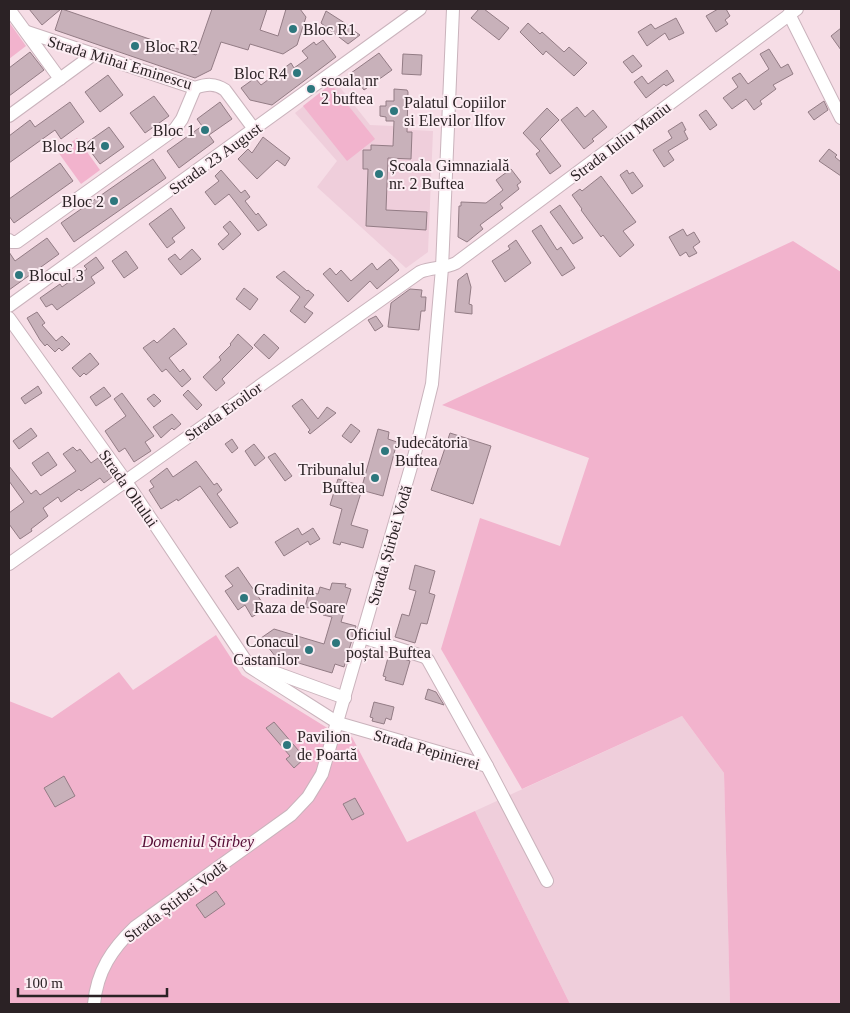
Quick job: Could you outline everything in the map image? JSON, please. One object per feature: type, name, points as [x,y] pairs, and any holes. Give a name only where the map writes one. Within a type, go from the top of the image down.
[{"type":"street","points":[[10,9],[60,79]]},
{"type":"street","name":"Strada 23 August","points":[[9,306],[420,9]]},
{"type":"street","name":"Strada Știrbei Vodă","points":[[94,1004],[95,992],[101,971],[110,954],[122,939],[135,927],[300,807],[322,774],[362,638],[432,384],[442,268],[453,9]]},
{"type":"street","points":[[793,12],[841,118]]},
{"type":"street","name":"Strada Iuliu Maniu","points":[[442,268],[456,263],[793,12]]},
{"type":"street","name":"Strada Mihai Eminescu","points":[[27,32],[195,88],[208,84],[220,87],[225,90],[254,129]]},
{"type":"street","points":[[9,116],[94,54]]},
{"type":"street","points":[[9,240],[17,242],[175,129],[182,119],[195,88]]},
{"type":"street","name":"Strada Eroilor","points":[[9,564],[420,272],[442,268]]},
{"type":"street","name":"Strada Oltului","points":[[9,318],[125,480],[246,661],[254,670],[338,723]]},
{"type":"street","name":"Strada Pepinierei","points":[[362,638],[428,660],[487,766],[547,881]]},
{"type":"street","points":[[246,661],[345,698]]},
{"type":"street","name":"Strada Pepinierei","points":[[338,723],[487,766]]},
{"type":"shaded area","name":"Școala Gimnazială nr. 2 Buftea","points":[[335,81],[370,125],[393,126],[393,129],[433,131],[428,252],[406,268],[317,187],[337,161],[295,113]]},
{"type":"shaded area","points":[[682,716],[724,773],[730,1004],[570,1004],[475,811]]},
{"type":"green space","points":[[9,22],[26,46],[9,59]]},
{"type":"green space","points":[[331,84],[375,139],[347,161],[303,106]]},
{"type":"green space","points":[[77,138],[100,170],[81,184],[58,152]]},
{"type":"green space","points":[[793,241],[841,272],[841,1004],[730,1004],[724,773],[682,716],[522,789],[441,649],[480,518],[560,546],[589,458],[442,405]]},
{"type":"green space","name":"Domeniul Știrbey","points":[[216,635],[242,675],[329,729],[352,737],[407,842],[475,811],[570,1004],[9,1004],[9,701],[52,718],[119,672],[133,690]]},
{"type":"building","points":[[29,9],[61,9],[42,25]]},
{"type":"building","points":[[62,9],[196,55],[212,9],[267,9],[260,30],[278,36],[286,9],[300,9],[306,17],[297,45],[283,54],[250,44],[248,50],[221,42],[211,70],[195,78],[55,30]]},
{"type":"building","points":[[479,9],[484,9],[509,28],[499,40],[471,18]]},
{"type":"building","points":[[718,9],[726,9],[730,16],[725,20],[728,24],[716,32],[706,16]]},
{"type":"building","points":[[326,11],[360,35],[348,44],[321,23]]},
{"type":"building","points":[[676,18],[684,33],[669,40],[665,33],[647,46],[638,32],[651,24],[655,29]]},
{"type":"building","points":[[528,23],[540,34],[542,32],[564,52],[569,47],[587,63],[574,76],[546,51],[543,55],[520,32]]},
{"type":"building","points":[[841,28],[841,50],[831,36]]},
{"type":"building","name":"Bloc R4","points":[[323,40],[336,57],[272,105],[250,100],[241,88],[255,78],[261,85],[291,63],[294,68],[308,58],[302,51],[314,42],[316,45]]},
{"type":"building","points":[[769,49],[781,68],[788,64],[793,74],[773,85],[776,89],[760,101],[762,104],[754,110],[746,99],[732,109],[723,98],[738,87],[732,78],[740,73],[748,84],[769,69],[760,54]]},
{"type":"building","points":[[30,52],[44,70],[9,96],[9,68]]},
{"type":"building","points":[[379,53],[392,70],[364,90],[351,73]]},
{"type":"building","points":[[403,54],[422,55],[421,75],[402,74]]},
{"type":"building","points":[[633,55],[642,66],[632,73],[623,62]]},
{"type":"building","points":[[667,70],[674,81],[666,86],[664,84],[646,98],[634,82],[642,76],[648,84]]},
{"type":"building","points":[[108,75],[123,95],[100,112],[85,92]]},
{"type":"building","points":[[394,89],[407,90],[408,92],[407,132],[412,132],[411,159],[388,158],[386,210],[427,212],[426,230],[366,226],[368,169],[363,169],[363,150],[371,150],[371,145],[393,146],[394,121],[386,121],[386,117],[380,116],[380,106],[386,106],[386,101],[394,101]]},
{"type":"building","points":[[154,96],[169,116],[145,133],[130,113]]},
{"type":"building","points":[[824,101],[828,110],[814,120],[808,112]]},
{"type":"building","points":[[70,102],[84,122],[61,139],[55,130],[9,163],[9,136],[30,120],[35,127]]},
{"type":"building","name":"Bloc 1","points":[[220,102],[232,119],[209,135],[214,142],[179,168],[167,151],[202,126],[197,119]]},
{"type":"building","points":[[577,107],[585,117],[593,110],[607,127],[592,139],[594,141],[584,149],[561,120]]},
{"type":"building","points":[[547,108],[559,120],[540,139],[561,166],[550,174],[536,154],[540,151],[523,133]]},
{"type":"building","points":[[706,110],[717,125],[710,130],[699,115]]},
{"type":"building","points":[[682,122],[688,139],[668,151],[674,160],[664,167],[653,150],[672,138],[668,131]]},
{"type":"building","name":"Bloc B4","points":[[109,127],[124,147],[100,164],[85,144]]},
{"type":"building","points":[[263,137],[290,158],[285,166],[277,160],[257,179],[238,159],[248,149],[252,153]]},
{"type":"building","points":[[829,149],[837,155],[835,157],[841,162],[841,176],[819,161]]},
{"type":"building","name":"Bloc 2","points":[[153,159],[166,178],[74,242],[61,223]]},
{"type":"building","points":[[60,163],[73,181],[14,223],[9,216],[9,199]]},
{"type":"building","points":[[511,169],[521,182],[517,185],[519,189],[500,204],[503,208],[480,225],[483,229],[467,242],[458,237],[459,206],[461,206],[461,202],[486,203],[503,190],[496,180]]},
{"type":"building","points":[[221,170],[241,193],[245,190],[250,197],[245,201],[267,225],[258,231],[229,194],[215,205],[205,192],[219,181],[215,176]]},
{"type":"building","points":[[627,170],[629,174],[633,172],[643,186],[632,194],[620,175]]},
{"type":"building","points":[[601,176],[636,222],[623,231],[634,245],[620,257],[603,235],[601,237],[572,195],[580,189],[582,191]]},
{"type":"building","points":[[560,205],[583,238],[573,244],[550,212]]},
{"type":"building","points":[[171,208],[185,228],[172,238],[175,242],[167,248],[149,224]]},
{"type":"building","points":[[230,221],[241,234],[223,250],[218,244],[229,234],[223,227]]},
{"type":"building","points":[[541,225],[557,250],[561,247],[575,268],[562,276],[532,231]]},
{"type":"building","points":[[683,229],[687,236],[694,232],[700,242],[693,247],[697,253],[689,257],[686,252],[680,256],[669,237]]},
{"type":"building","name":"Blocul 3","points":[[47,238],[59,254],[9,290],[9,252],[15,261]]},
{"type":"building","points":[[516,240],[531,263],[505,282],[492,261],[510,249],[508,246]]},
{"type":"building","points":[[192,249],[201,259],[181,275],[168,259],[175,254],[180,260]]},
{"type":"building","points":[[126,251],[138,268],[124,278],[112,261]]},
{"type":"building","points":[[96,257],[104,268],[91,277],[95,283],[57,310],[52,304],[46,307],[40,298],[60,284],[62,287],[87,269],[84,266]]},
{"type":"building","points":[[390,259],[399,270],[377,289],[370,281],[348,302],[323,274],[330,268],[336,275],[341,270],[351,281],[372,263],[377,270]]},
{"type":"building","points":[[284,271],[314,295],[304,307],[313,313],[305,323],[290,311],[300,297],[276,277]]},
{"type":"building","points":[[467,273],[471,287],[469,304],[472,305],[472,314],[455,312],[458,280]]},
{"type":"building","points":[[244,288],[258,299],[250,310],[236,299]]},
{"type":"building","points":[[410,289],[422,290],[421,297],[426,297],[425,311],[421,311],[419,330],[388,327],[391,303]]},
{"type":"building","points":[[37,312],[45,323],[42,325],[56,341],[62,336],[70,344],[62,351],[59,348],[55,352],[47,344],[45,346],[40,340],[27,318]]},
{"type":"building","points":[[376,316],[383,326],[375,331],[368,320]]},
{"type":"building","points":[[174,328],[187,344],[169,358],[180,372],[183,369],[191,379],[182,387],[166,369],[162,372],[143,348],[154,340],[157,343]]},
{"type":"building","points":[[238,334],[253,348],[222,379],[225,383],[216,391],[203,377],[221,360],[219,357],[231,345]]},
{"type":"building","points":[[264,334],[279,348],[269,359],[254,345]]},
{"type":"building","points":[[90,353],[99,364],[86,375],[84,373],[80,377],[72,368]]},
{"type":"building","points":[[38,386],[42,393],[25,404],[21,398]]},
{"type":"building","points":[[104,387],[111,396],[96,406],[90,397]]},
{"type":"building","points":[[188,390],[202,405],[197,410],[183,395]]},
{"type":"building","points":[[122,393],[154,436],[145,442],[151,451],[134,462],[125,448],[119,452],[105,431],[126,416],[114,399]]},
{"type":"building","points":[[154,394],[161,401],[154,407],[147,399]]},
{"type":"building","points":[[302,399],[318,419],[327,407],[336,413],[310,434],[308,432],[310,430],[292,406]]},
{"type":"building","points":[[172,414],[181,424],[174,430],[172,428],[161,438],[153,427]]},
{"type":"building","points":[[351,424],[360,431],[351,443],[342,436]]},
{"type":"building","points":[[31,428],[37,436],[19,449],[13,441]]},
{"type":"building","points":[[378,429],[389,432],[388,439],[397,442],[383,496],[361,490]]},
{"type":"building","points":[[450,433],[491,446],[473,504],[431,490]]},
{"type":"building","points":[[232,439],[238,448],[232,453],[225,444]]},
{"type":"building","points":[[254,444],[265,458],[255,466],[245,451]]},
{"type":"building","points":[[73,447],[77,451],[80,449],[91,463],[98,458],[112,477],[104,483],[100,478],[81,491],[79,489],[61,502],[58,497],[43,508],[48,516],[20,539],[9,524],[9,513],[24,502],[9,481],[9,466],[31,494],[36,490],[40,495],[76,471],[63,454]]},
{"type":"building","points":[[48,452],[57,465],[41,476],[32,463]]},
{"type":"building","points":[[275,453],[292,476],[285,481],[268,457]]},
{"type":"building","points":[[196,461],[214,485],[217,483],[222,490],[217,494],[238,523],[230,528],[200,486],[178,501],[177,499],[161,509],[149,490],[154,487],[150,481],[167,468],[173,477]]},
{"type":"building","points":[[338,479],[363,486],[351,525],[368,530],[363,548],[341,542],[340,545],[333,543],[342,509],[330,505]]},
{"type":"building","points":[[298,528],[302,535],[313,528],[320,539],[310,545],[308,541],[284,556],[275,542]]},
{"type":"building","points":[[415,565],[435,571],[429,593],[435,595],[427,624],[421,623],[415,643],[395,637],[402,614],[409,616],[416,591],[409,589]]},
{"type":"building","name":"Gradinita Raza de Soare","points":[[238,567],[266,608],[252,617],[245,605],[238,610],[225,591],[233,586],[225,576]]},
{"type":"building","name":"Conacul Castanilor","points":[[332,583],[346,584],[345,587],[351,589],[341,622],[356,626],[344,667],[335,664],[332,673],[275,656],[261,638],[274,629],[324,644],[332,617],[323,615],[324,612],[305,607],[309,592],[318,594],[320,587],[330,590]]},
{"type":"building","points":[[389,654],[410,661],[403,685],[385,680],[386,677],[383,676]]},
{"type":"building","points":[[428,689],[436,692],[444,705],[425,699]]},
{"type":"building","points":[[374,702],[394,707],[391,720],[386,718],[384,724],[372,721],[373,718],[370,717]]},
{"type":"building","name":"Pavilion de Poartă","points":[[274,722],[305,758],[294,768],[286,759],[290,756],[266,728]]},
{"type":"building","points":[[64,776],[75,796],[55,807],[44,788]]},
{"type":"building","points":[[355,798],[364,814],[352,820],[343,804]]},
{"type":"building","points":[[216,891],[225,904],[205,918],[196,905]]},
{"type":"place","name":"Bloc R1","points":[[293,29]]},
{"type":"place","name":"Bloc R2","points":[[135,46]]},
{"type":"place","name":"Bloc R4","points":[[297,73]]},
{"type":"place","name":"scoala nr 2 buftea","points":[[311,89]]},
{"type":"place","name":"Palatul Copiilor si Elevilor Ilfov","points":[[394,111]]},
{"type":"place","name":"Bloc 1","points":[[205,130]]},
{"type":"place","name":"Bloc B4","points":[[105,146]]},
{"type":"place","name":"Școala Gimnazială nr. 2 Buftea","points":[[379,174]]},
{"type":"place","name":"Bloc 2","points":[[114,201]]},
{"type":"place","name":"Blocul 3","points":[[19,275]]},
{"type":"place","name":"Judecătoria Buftea","points":[[385,451]]},
{"type":"place","name":"Tribunalul Buftea","points":[[375,478]]},
{"type":"place","name":"Gradinita Raza de Soare","points":[[244,598]]},
{"type":"place","name":"Oficiul poștal Buftea","points":[[336,643]]},
{"type":"place","name":"Conacul Castanilor","points":[[309,650]]},
{"type":"place","name":"Pavilion de Poartă","points":[[287,745]]}]
